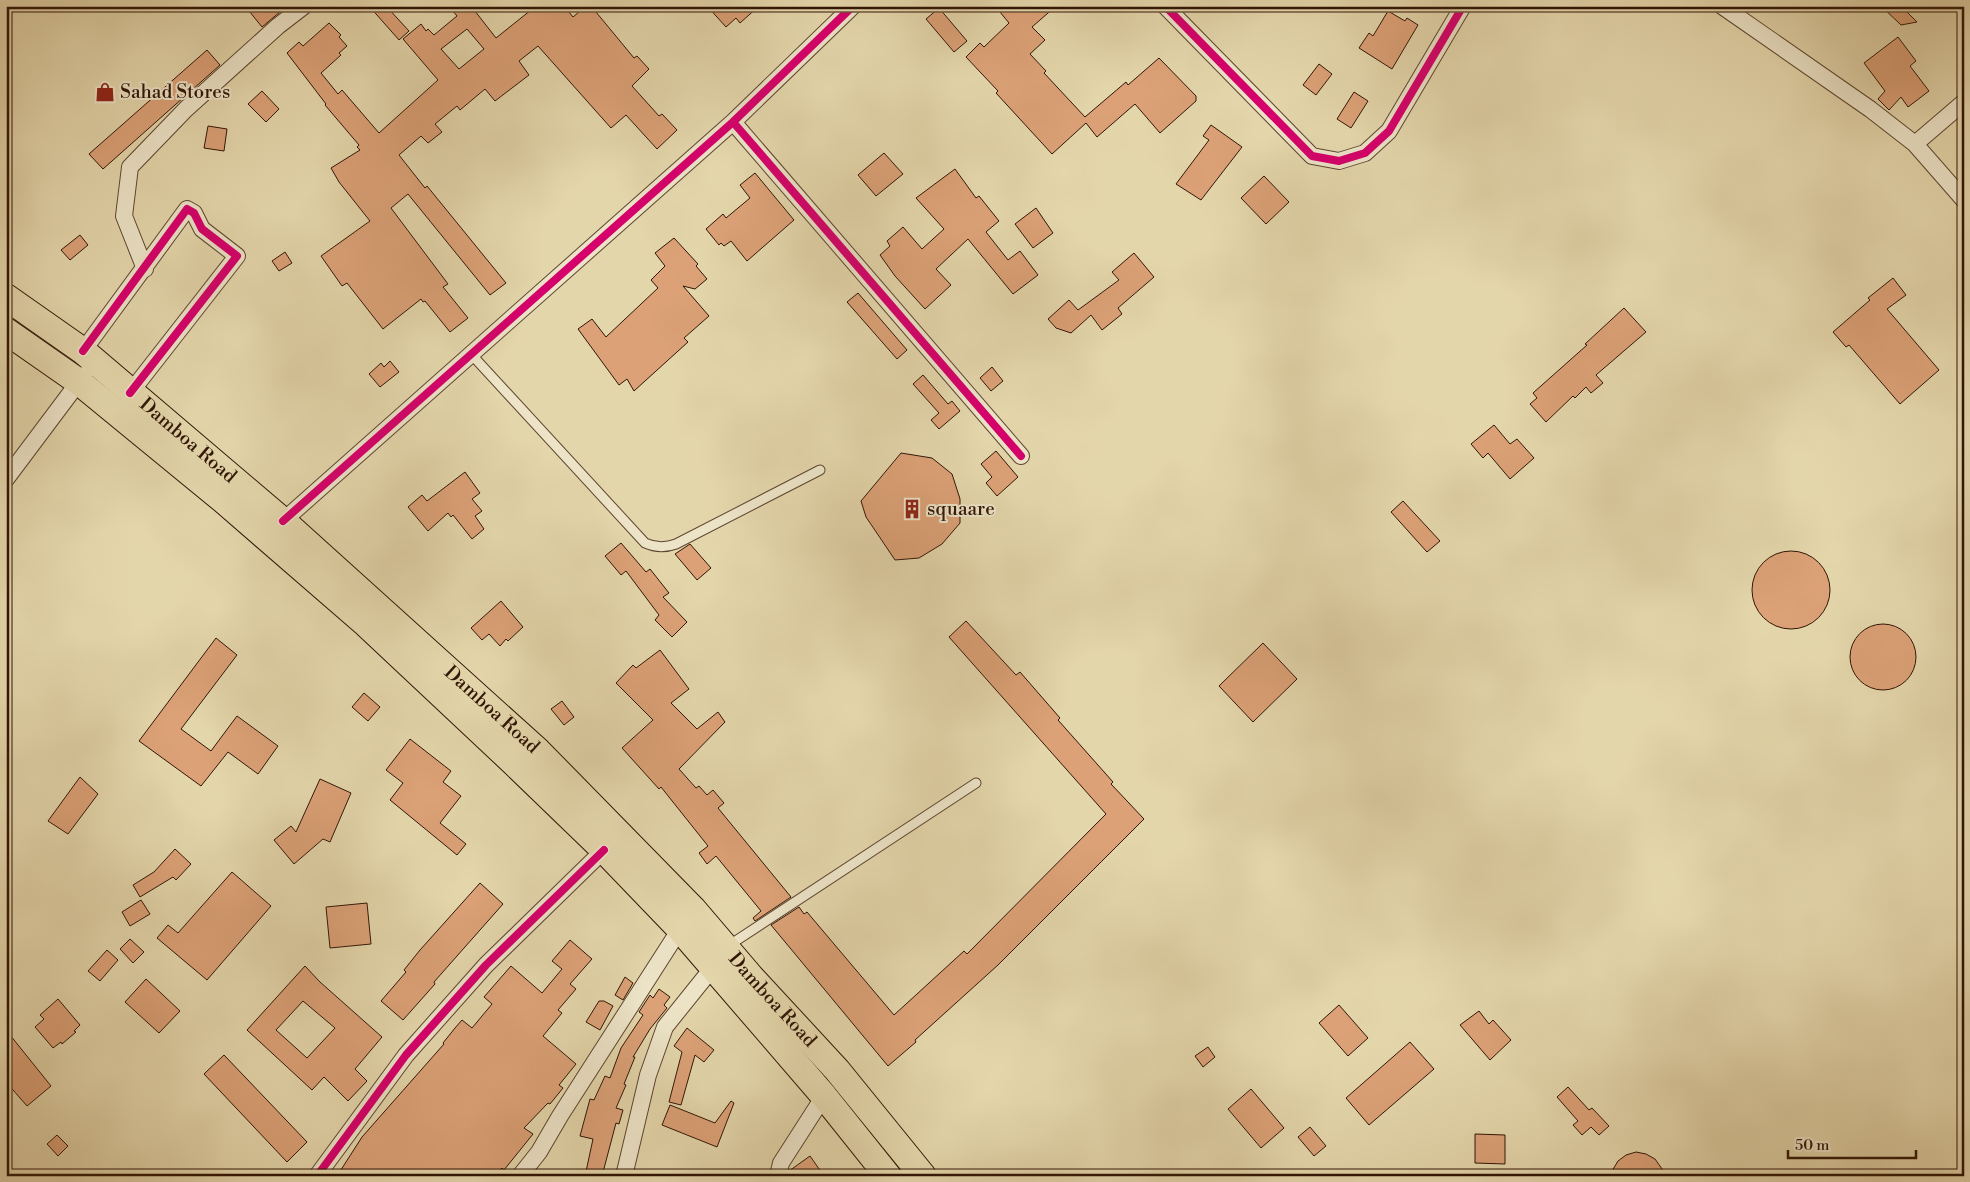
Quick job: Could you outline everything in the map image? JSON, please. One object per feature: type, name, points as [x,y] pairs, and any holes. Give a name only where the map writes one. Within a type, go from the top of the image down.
[{"type":"main road","name":"Damboa Road","points":[[6,297],[89,356],[130,393],[283,521],[538,751],[693,909],[720,957],[824,1096],[888,1176]]},
{"type":"main road","name":"Damboa Road","points":[[6,331],[79,382],[223,500],[366,624],[604,850],[680,929],[751,976],[837,1070],[923,1176]]},
{"type":"street","points":[[145,269],[124,216],[130,167],[186,110],[278,26],[304,6]]},
{"type":"street","points":[[283,521],[733,122],[853,6]]},
{"type":"street","points":[[1165,6],[1312,156],[1339,162],[1365,153],[1389,131],[1463,6]]},
{"type":"street","points":[[1726,7],[1870,109],[1915,144],[1964,200]]},
{"type":"street","points":[[1915,144],[1964,102]]},
{"type":"street","points":[[733,122],[1021,456]]},
{"type":"street","points":[[6,479],[79,382],[89,356],[134,280],[145,269],[187,209],[194,213],[202,229],[237,256],[130,393]]},
{"type":"street","points":[[317,1176],[412,1048],[486,965],[604,850]]},
{"type":"street","points":[[520,1176],[539,1152],[565,1108],[680,929]]},
{"type":"street","points":[[624,1176],[648,1075],[665,1027],[720,957]]},
{"type":"street","points":[[778,1176],[781,1163],[824,1096]]},
{"type":"lane","points":[[471,354],[645,543],[653,546],[665,547],[676,544],[820,470]]},
{"type":"lane","points":[[720,957],[976,783]]},
{"type":"building","points":[[245,6],[287,6],[262,27]]},
{"type":"building","points":[[369,6],[386,6],[409,31],[399,40]]},
{"type":"building","points":[[449,6],[471,6],[496,38],[536,6],[564,6],[573,17],[586,6],[591,6],[634,58],[637,56],[649,69],[632,86],[659,116],[662,114],[677,130],[657,149],[626,115],[611,128],[538,46],[519,61],[529,75],[495,101],[485,89],[460,110],[457,106],[435,124],[442,132],[428,143],[421,136],[399,155],[425,188],[427,186],[506,283],[490,295],[408,194],[391,208],[448,284],[443,287],[468,318],[450,332],[425,301],[423,302],[421,299],[383,329],[347,283],[342,286],[321,256],[370,221],[339,182],[331,168],[360,150],[357,147],[359,145],[325,105],[287,53],[299,42],[303,46],[329,23],[341,35],[339,37],[347,46],[339,53],[341,55],[321,73],[338,94],[342,90],[379,133],[438,80],[403,39],[421,24],[426,31],[428,29],[434,35],[457,16]],"holes":[[[467,29],[484,49],[459,69],[441,49]]]},
{"type":"building","points":[[707,6],[759,6],[740,23],[736,18],[726,27]]},
{"type":"building","points":[[995,6],[1056,6],[1032,27],[1045,40],[1030,54],[1046,71],[1044,73],[1085,117],[1126,82],[1128,85],[1159,58],[1196,96],[1196,101],[1160,133],[1135,104],[1097,137],[1086,123],[1052,154],[966,57],[980,43],[984,47],[1009,23]]},
{"type":"building","points":[[1881,6],[1901,6],[1917,22],[1901,25]]},
{"type":"building","points":[[939,8],[967,41],[954,52],[926,19]]},
{"type":"building","points":[[1388,11],[1405,21],[1407,18],[1418,25],[1392,69],[1359,48],[1369,33],[1373,36]]},
{"type":"building","points":[[1898,37],[1916,61],[1910,66],[1929,91],[1908,107],[1901,97],[1889,110],[1878,99],[1885,91],[1864,63]]},
{"type":"building","points":[[207,50],[220,65],[103,169],[89,154]]},
{"type":"building","points":[[1319,64],[1332,74],[1316,95],[1303,85]]},
{"type":"building","points":[[262,91],[279,109],[266,122],[248,104]]},
{"type":"building","points":[[1354,92],[1368,101],[1351,128],[1337,119]]},
{"type":"building","points":[[1211,125],[1242,147],[1201,200],[1176,184],[1209,140],[1203,136]]},
{"type":"building","points":[[208,126],[227,129],[224,151],[204,148]]},
{"type":"building","points":[[884,153],[903,174],[876,196],[858,175]]},
{"type":"building","points":[[955,169],[976,198],[979,196],[999,221],[986,232],[1008,260],[1020,251],[1038,275],[1013,294],[968,239],[936,269],[951,285],[925,309],[895,276],[880,255],[890,246],[887,241],[903,227],[922,249],[944,229],[916,198]]},
{"type":"building","points":[[755,173],[794,220],[747,261],[731,241],[724,246],[721,243],[719,245],[706,229],[723,214],[726,218],[750,198],[740,185]]},
{"type":"building","points":[[1264,176],[1289,202],[1266,224],[1241,198]]},
{"type":"building","points":[[1036,208],[1053,233],[1033,248],[1015,224]]},
{"type":"building","points":[[80,235],[88,245],[70,260],[61,250]]},
{"type":"building","points":[[674,238],[698,264],[696,266],[707,279],[695,289],[683,286],[709,316],[684,338],[688,342],[634,391],[627,379],[619,385],[578,329],[592,319],[606,337],[658,288],[651,280],[665,266],[655,253]]},
{"type":"building","points":[[285,252],[292,263],[279,271],[272,261]]},
{"type":"building","points":[[1134,253],[1154,277],[1118,308],[1122,314],[1102,330],[1091,315],[1071,333],[1056,328],[1048,319],[1069,300],[1078,310],[1119,280],[1112,272]]},
{"type":"building","points":[[1893,278],[1906,295],[1887,309],[1939,370],[1900,404],[1849,345],[1846,347],[1833,332],[1870,300],[1868,298]]},
{"type":"building","points":[[858,293],[907,350],[897,359],[847,302]]},
{"type":"building","points":[[1624,308],[1646,332],[1596,375],[1603,383],[1591,393],[1586,387],[1575,398],[1573,396],[1546,422],[1530,404],[1537,398],[1533,393],[1587,345],[1585,344]]},
{"type":"building","points":[[390,361],[399,372],[380,387],[369,374],[381,363],[384,367]]},
{"type":"building","points":[[992,367],[1003,381],[991,391],[980,378]]},
{"type":"building","points":[[923,375],[948,404],[952,401],[960,411],[939,429],[931,420],[939,413],[913,384]]},
{"type":"building","points":[[1494,425],[1510,444],[1517,439],[1534,458],[1510,479],[1488,453],[1483,458],[1471,444]]},
{"type":"building","points":[[996,451],[1018,477],[997,496],[986,483],[992,477],[981,464]]},
{"type":"building","name":"squaare","points":[[901,453],[932,458],[952,474],[960,499],[960,523],[942,544],[919,558],[895,560],[866,517],[861,501]]},
{"type":"building","points":[[465,472],[480,493],[472,499],[482,511],[475,516],[484,529],[472,539],[453,515],[451,517],[448,513],[428,531],[408,507],[422,495],[427,501]]},
{"type":"building","points":[[1403,501],[1440,541],[1427,552],[1391,512]]},
{"type":"building","points":[[621,543],[646,572],[650,569],[669,593],[663,597],[687,622],[672,637],[655,620],[659,615],[626,571],[621,575],[605,556]]},
{"type":"building","points":[[690,544],[711,568],[697,580],[675,554]]},
{"type":"building","points":[[1791,551],[1806,554],[1823,568],[1827,575],[1830,590],[1827,605],[1813,622],[1806,626],[1791,629],[1776,626],[1759,612],[1755,605],[1752,590],[1755,575],[1769,558],[1776,554]]},
{"type":"building","points":[[501,601],[523,627],[508,641],[506,639],[500,646],[489,634],[482,640],[471,628]]},
{"type":"building","points":[[966,621],[1016,675],[1020,672],[1060,718],[1058,720],[1113,782],[1111,784],[1144,819],[998,965],[888,1066],[771,925],[799,907],[804,914],[807,912],[894,1015],[964,951],[967,954],[1106,814],[949,637]]},
{"type":"building","points":[[1883,624],[1896,627],[1906,634],[1913,644],[1916,657],[1913,670],[1906,680],[1896,687],[1883,690],[1870,687],[1860,680],[1853,670],[1850,657],[1853,644],[1860,634],[1870,627]]},
{"type":"building","points":[[216,638],[237,655],[181,729],[211,751],[237,716],[278,746],[258,774],[228,752],[201,786],[139,741]]},
{"type":"building","points":[[1263,643],[1297,679],[1253,722],[1219,686]]},
{"type":"building","points":[[660,650],[689,689],[671,703],[697,729],[718,712],[725,722],[679,769],[696,788],[699,786],[707,795],[713,790],[724,803],[718,808],[791,897],[755,921],[753,918],[761,911],[716,856],[707,864],[699,853],[708,846],[661,787],[659,789],[622,748],[653,720],[616,683],[633,665],[636,668]]},
{"type":"building","points":[[364,693],[380,707],[368,721],[352,707]]},
{"type":"building","points":[[562,701],[574,717],[564,725],[551,709]]},
{"type":"building","points":[[410,739],[451,771],[443,782],[461,796],[440,823],[466,844],[457,855],[390,800],[403,783],[386,770]]},
{"type":"building","points":[[80,777],[98,794],[68,834],[48,821]]},
{"type":"building","points":[[320,779],[351,793],[330,842],[323,839],[294,864],[274,840],[291,826],[296,832]]},
{"type":"building","points":[[175,849],[191,864],[176,880],[173,877],[140,897],[133,885],[154,872]]},
{"type":"building","points":[[232,872],[271,906],[207,980],[157,938],[168,925],[178,933]]},
{"type":"building","points":[[480,883],[503,904],[403,1020],[381,1001],[406,972],[404,970],[420,950]]},
{"type":"building","points":[[141,900],[150,914],[130,926],[122,912]]},
{"type":"building","points":[[367,903],[371,944],[330,948],[326,907]]},
{"type":"building","points":[[130,939],[144,952],[133,963],[120,949]]},
{"type":"building","points":[[570,940],[592,959],[570,984],[576,989],[558,1010],[562,1013],[543,1036],[576,1064],[559,1085],[563,1088],[550,1104],[548,1103],[524,1128],[533,1134],[504,1170],[502,1168],[496,1176],[337,1176],[362,1137],[444,1044],[462,1020],[472,1028],[492,1004],[484,997],[511,966],[542,993],[562,969],[552,961]]},
{"type":"building","points":[[107,950],[118,960],[100,981],[88,971]]},
{"type":"building","points":[[305,966],[320,982],[382,1037],[355,1069],[367,1081],[348,1101],[324,1077],[312,1090],[247,1030]],"holes":[[[303,1001],[335,1028],[307,1058],[276,1030]]]},
{"type":"building","points":[[625,977],[633,983],[623,1000],[615,995]]},
{"type":"building","points":[[146,979],[180,1011],[159,1033],[125,1002]]},
{"type":"building","points":[[659,989],[670,997],[664,1005],[667,1008],[650,1029],[633,1057],[635,1057],[624,1084],[626,1085],[616,1108],[623,1110],[619,1124],[616,1123],[602,1176],[585,1176],[593,1139],[580,1136],[590,1099],[594,1100],[605,1076],[610,1078],[621,1048],[643,1015],[639,1012],[650,995],[653,998]]},
{"type":"building","points":[[58,999],[80,1025],[74,1031],[76,1032],[62,1044],[61,1042],[53,1048],[35,1027],[44,1019],[40,1015]]},
{"type":"building","points":[[599,1001],[604,1001],[613,1006],[600,1030],[586,1022]]},
{"type":"building","points":[[1339,1005],[1368,1038],[1348,1056],[1319,1023]]},
{"type":"building","points":[[1479,1011],[1489,1024],[1493,1020],[1511,1040],[1490,1060],[1460,1025]]},
{"type":"building","points":[[687,1028],[714,1050],[704,1062],[695,1055],[681,1105],[669,1102],[682,1052],[674,1046]]},
{"type":"building","points":[[6,1030],[51,1086],[27,1106],[6,1082]]},
{"type":"building","points":[[1410,1042],[1434,1069],[1369,1125],[1346,1098]]},
{"type":"building","points":[[1208,1047],[1215,1057],[1203,1067],[1195,1056]]},
{"type":"building","points":[[224,1055],[307,1142],[287,1162],[204,1074]]},
{"type":"building","points":[[1568,1087],[1589,1110],[1592,1108],[1609,1126],[1599,1135],[1591,1127],[1582,1135],[1573,1125],[1578,1121],[1557,1097]]},
{"type":"building","points":[[1251,1089],[1284,1128],[1261,1148],[1228,1109]]},
{"type":"building","points":[[731,1101],[734,1103],[717,1147],[662,1125],[670,1105],[715,1123]]},
{"type":"building","points":[[1310,1127],[1326,1146],[1314,1156],[1298,1137]]},
{"type":"building","points":[[1475,1134],[1505,1135],[1505,1164],[1475,1163]]},
{"type":"building","points":[[57,1135],[68,1146],[58,1156],[47,1144]]},
{"type":"building","points":[[1636,1152],[1646,1154],[1655,1159],[1667,1176],[1609,1176],[1618,1161],[1626,1155]]},
{"type":"building","points":[[810,1156],[824,1176],[788,1176],[789,1171]]},
{"type":"cycle path","points":[[283,521],[733,122],[853,6]]},
{"type":"cycle path","points":[[1165,6],[1312,156],[1339,161],[1365,153],[1389,131],[1463,6]]},
{"type":"cycle path","points":[[733,122],[1021,456]]},
{"type":"cycle path","points":[[83,351],[187,209],[194,213],[202,229],[237,256],[130,393]]},
{"type":"cycle path","points":[[317,1176],[406,1055],[486,965],[604,850]]},
{"type":"place","name":"Sahad Stores","points":[[105,92]]},
{"type":"place","name":"squaare","points":[[912,509]]}]
